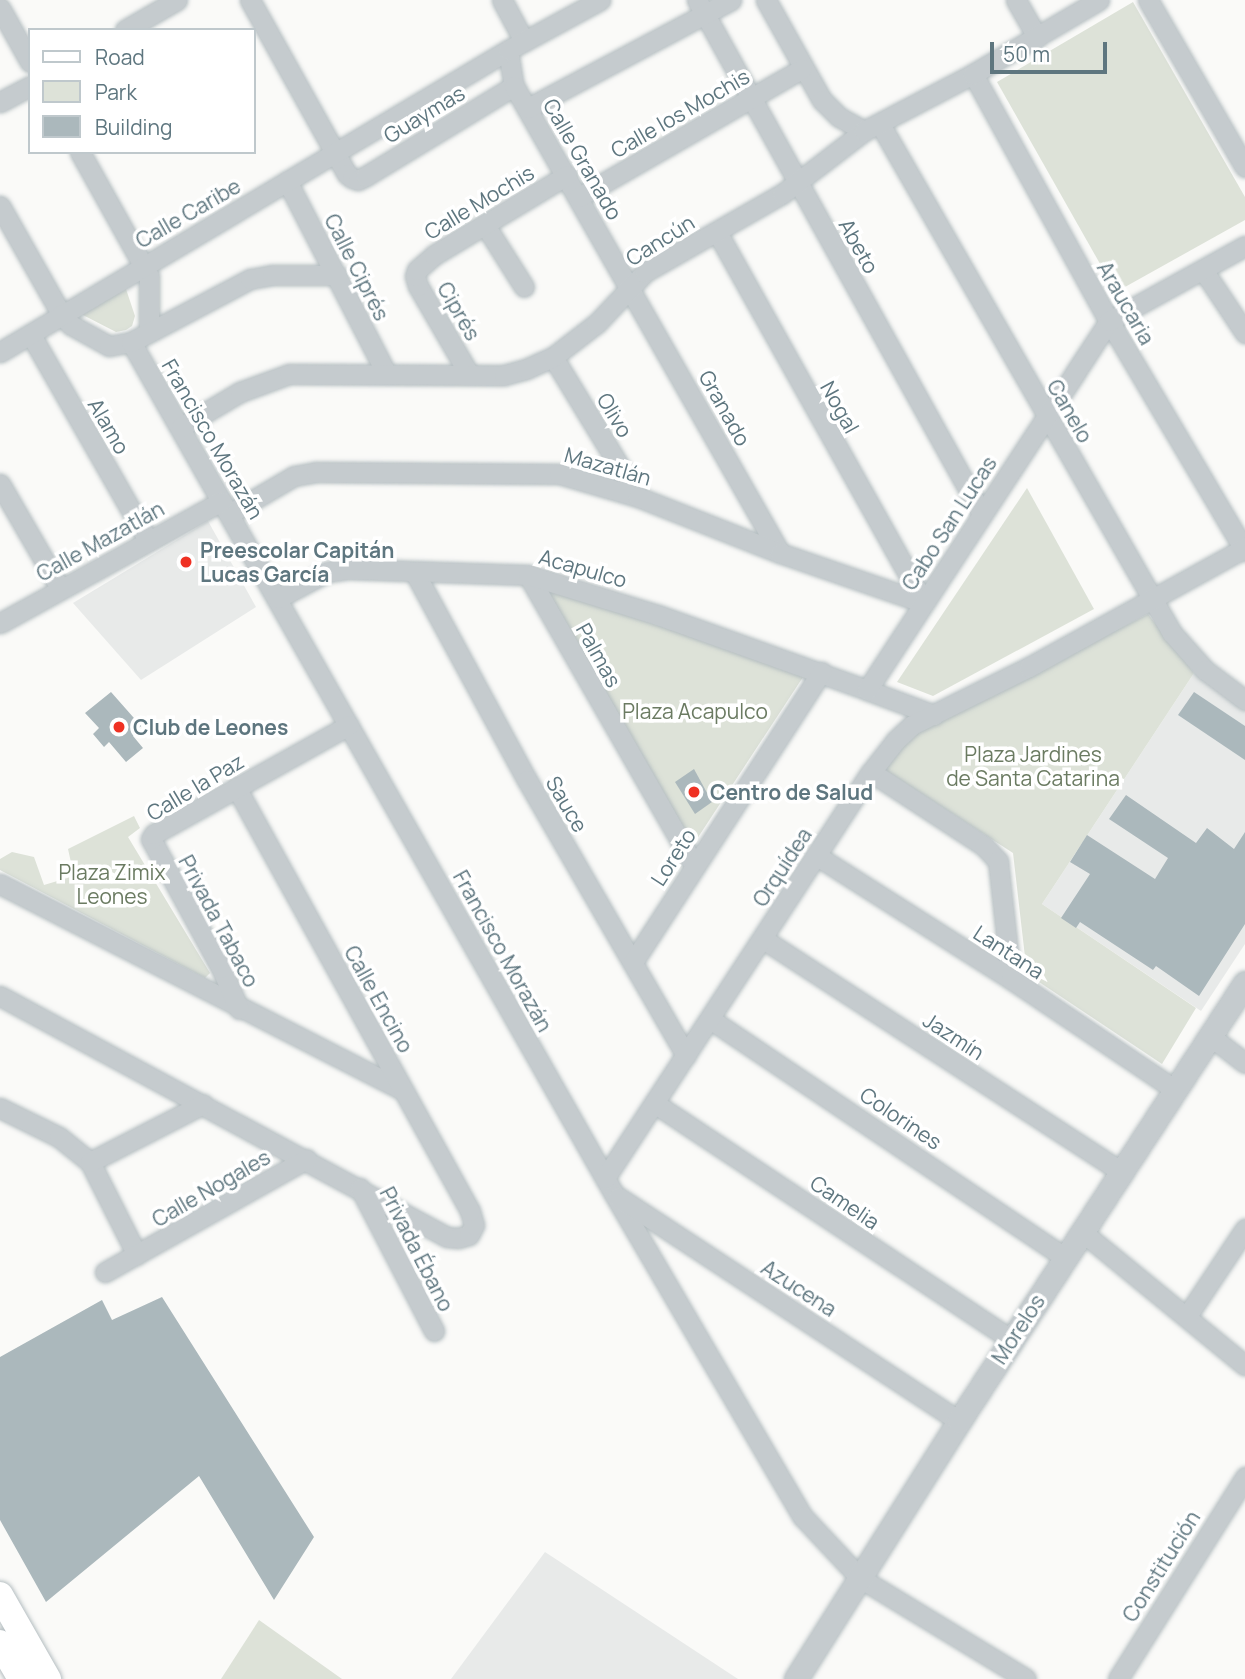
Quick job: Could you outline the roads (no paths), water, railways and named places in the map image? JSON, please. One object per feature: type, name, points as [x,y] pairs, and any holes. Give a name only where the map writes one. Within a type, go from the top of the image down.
[{"type":"main road","points":[[1,1600],[48,1679]]},
{"type":"main road","points":[[0,1643],[20,1679]]},
{"type":"street","points":[[128,28],[177,0]]},
{"type":"street","points":[[250,0],[335,153]]},
{"type":"street","name":"Calle Granado","points":[[502,0],[516,45],[514,86],[629,287]]},
{"type":"street","name":"Calle Caribe","points":[[0,352],[516,45],[600,0]]},
{"type":"street","points":[[528,108],[701,7],[731,0]]},
{"type":"street","points":[[766,0],[802,69],[822,100],[839,117],[872,127]]},
{"type":"street","points":[[1016,0],[1037,37]]},
{"type":"street","name":"Cancún","points":[[181,427],[240,392],[289,374],[504,375],[553,357],[597,323],[645,272],[782,194],[872,127],[973,74],[1099,0]]},
{"type":"street","points":[[1149,0],[1245,167]]},
{"type":"street","name":"Abeto","points":[[701,7],[982,514]]},
{"type":"street","points":[[0,8],[28,58]]},
{"type":"street","name":"Calle los Mochis","points":[[579,197],[802,69]]},
{"type":"street","name":"Araucaria","points":[[973,74],[1110,321],[1245,549]]},
{"type":"street","name":"Guaymas","points":[[335,153],[347,174],[358,180],[514,86]]},
{"type":"street","points":[[0,102],[28,87]]},
{"type":"street","name":"Canelo","points":[[872,127],[1047,416],[1151,600],[1189,655],[1245,700]]},
{"type":"street","points":[[81,154],[144,265],[151,286],[149,330]]},
{"type":"street","name":"Calle Mochis","points":[[417,270],[434,255],[567,175]]},
{"type":"street","name":"Calle Ciprés","points":[[287,181],[386,373]]},
{"type":"street","points":[[0,206],[61,314],[90,338],[109,346],[131,342],[149,330],[250,279],[272,275],[337,275]]},
{"type":"street","points":[[485,225],[523,287]]},
{"type":"street","name":"Nogal","points":[[717,232],[925,603]]},
{"type":"street","points":[[1110,321],[1245,246]]},
{"type":"street","name":"Ciprés","points":[[417,270],[415,276],[418,286],[469,374]]},
{"type":"street","points":[[1203,270],[1244,332]]},
{"type":"street","name":"Granado","points":[[629,287],[780,553]]},
{"type":"street","name":"Cabo San Lucas","points":[[867,690],[1110,321]]},
{"type":"street","name":"Alamo","points":[[31,335],[148,540]]},
{"type":"street","name":"Francisco Morazán","points":[[131,342],[609,1186],[803,1517],[860,1578],[1026,1679]]},
{"type":"street","name":"Olivo","points":[[553,357],[638,497]]},
{"type":"street","name":"Mazatlán","points":[[225,507],[294,476],[316,472],[559,474],[638,497],[780,553],[925,603]]},
{"type":"street","points":[[0,484],[60,588]]},
{"type":"street","name":"Calle Mazatlán","points":[[0,623],[148,540],[225,507]]},
{"type":"street","name":"Orquídea","points":[[609,1186],[654,1103],[871,772],[912,725],[1245,549]]},
{"type":"street","name":"Acapulco","points":[[278,598],[327,572],[348,569],[528,575],[646,611],[867,690]]},
{"type":"street","name":"Sauce","points":[[415,573],[527,780],[686,1055]]},
{"type":"street","name":"Palmas","points":[[528,575],[694,865]]},
{"type":"street","name":"Loreto","points":[[634,962],[694,865],[821,672]]},
{"type":"street","points":[[867,690],[934,715]]},
{"type":"street","name":"Calle la Paz","points":[[158,854],[151,839],[154,834],[349,725]]},
{"type":"street","points":[[871,772],[984,846],[998,861],[1012,979]]},
{"type":"street","name":"Calle Encino","points":[[236,787],[470,1211],[474,1225],[469,1235],[447,1237],[360,1188]]},
{"type":"street","name":"Privada Tabaco","points":[[158,854],[221,968],[239,1009]]},
{"type":"street","name":"Lantana","points":[[817,856],[1012,979],[1174,1089]]},
{"type":"street","points":[[0,884],[239,1009],[403,1090]]},
{"type":"street","name":"Jazmín","points":[[763,939],[1120,1171]]},
{"type":"street","name":"Morelos","points":[[796,1679],[1011,1339],[1245,983]]},
{"type":"street","points":[[0,996],[360,1188]]},
{"type":"street","name":"Colorines","points":[[710,1019],[1065,1258]]},
{"type":"street","points":[[1210,1036],[1245,1063]]},
{"type":"street","name":"Camelia","points":[[654,1103],[1011,1339]]},
{"type":"street","points":[[90,1162],[203,1104]]},
{"type":"street","points":[[0,1108],[59,1138],[90,1162],[137,1255]]},
{"type":"street","name":"Calle Nogales","points":[[105,1272],[306,1159]]},
{"type":"street","name":"Azucena","points":[[609,1186],[959,1420]]},
{"type":"street","name":"Privada Ébano","points":[[360,1188],[434,1331]]},
{"type":"street","points":[[1187,1316],[1245,1228]]},
{"type":"street","points":[[1081,1231],[1245,1365]]},
{"type":"street","name":"Constitución","points":[[1118,1679],[1245,1478]]},
{"type":"place","name":"Preescolar Capitán Lucas García","points":[[186,562]]},
{"type":"place","name":"Club de Leones","points":[[119,727]]},
{"type":"place","name":"Centro de Salud","points":[[694,792]]},
{"type":"park label","name":"Plaza Acapulco","points":[[695,711]]},
{"type":"park label","name":"Plaza Jardines de Santa Catarina","points":[[1033,766]]},
{"type":"park label","name":"Plaza Zimix Leones","points":[[112,884]]}]
